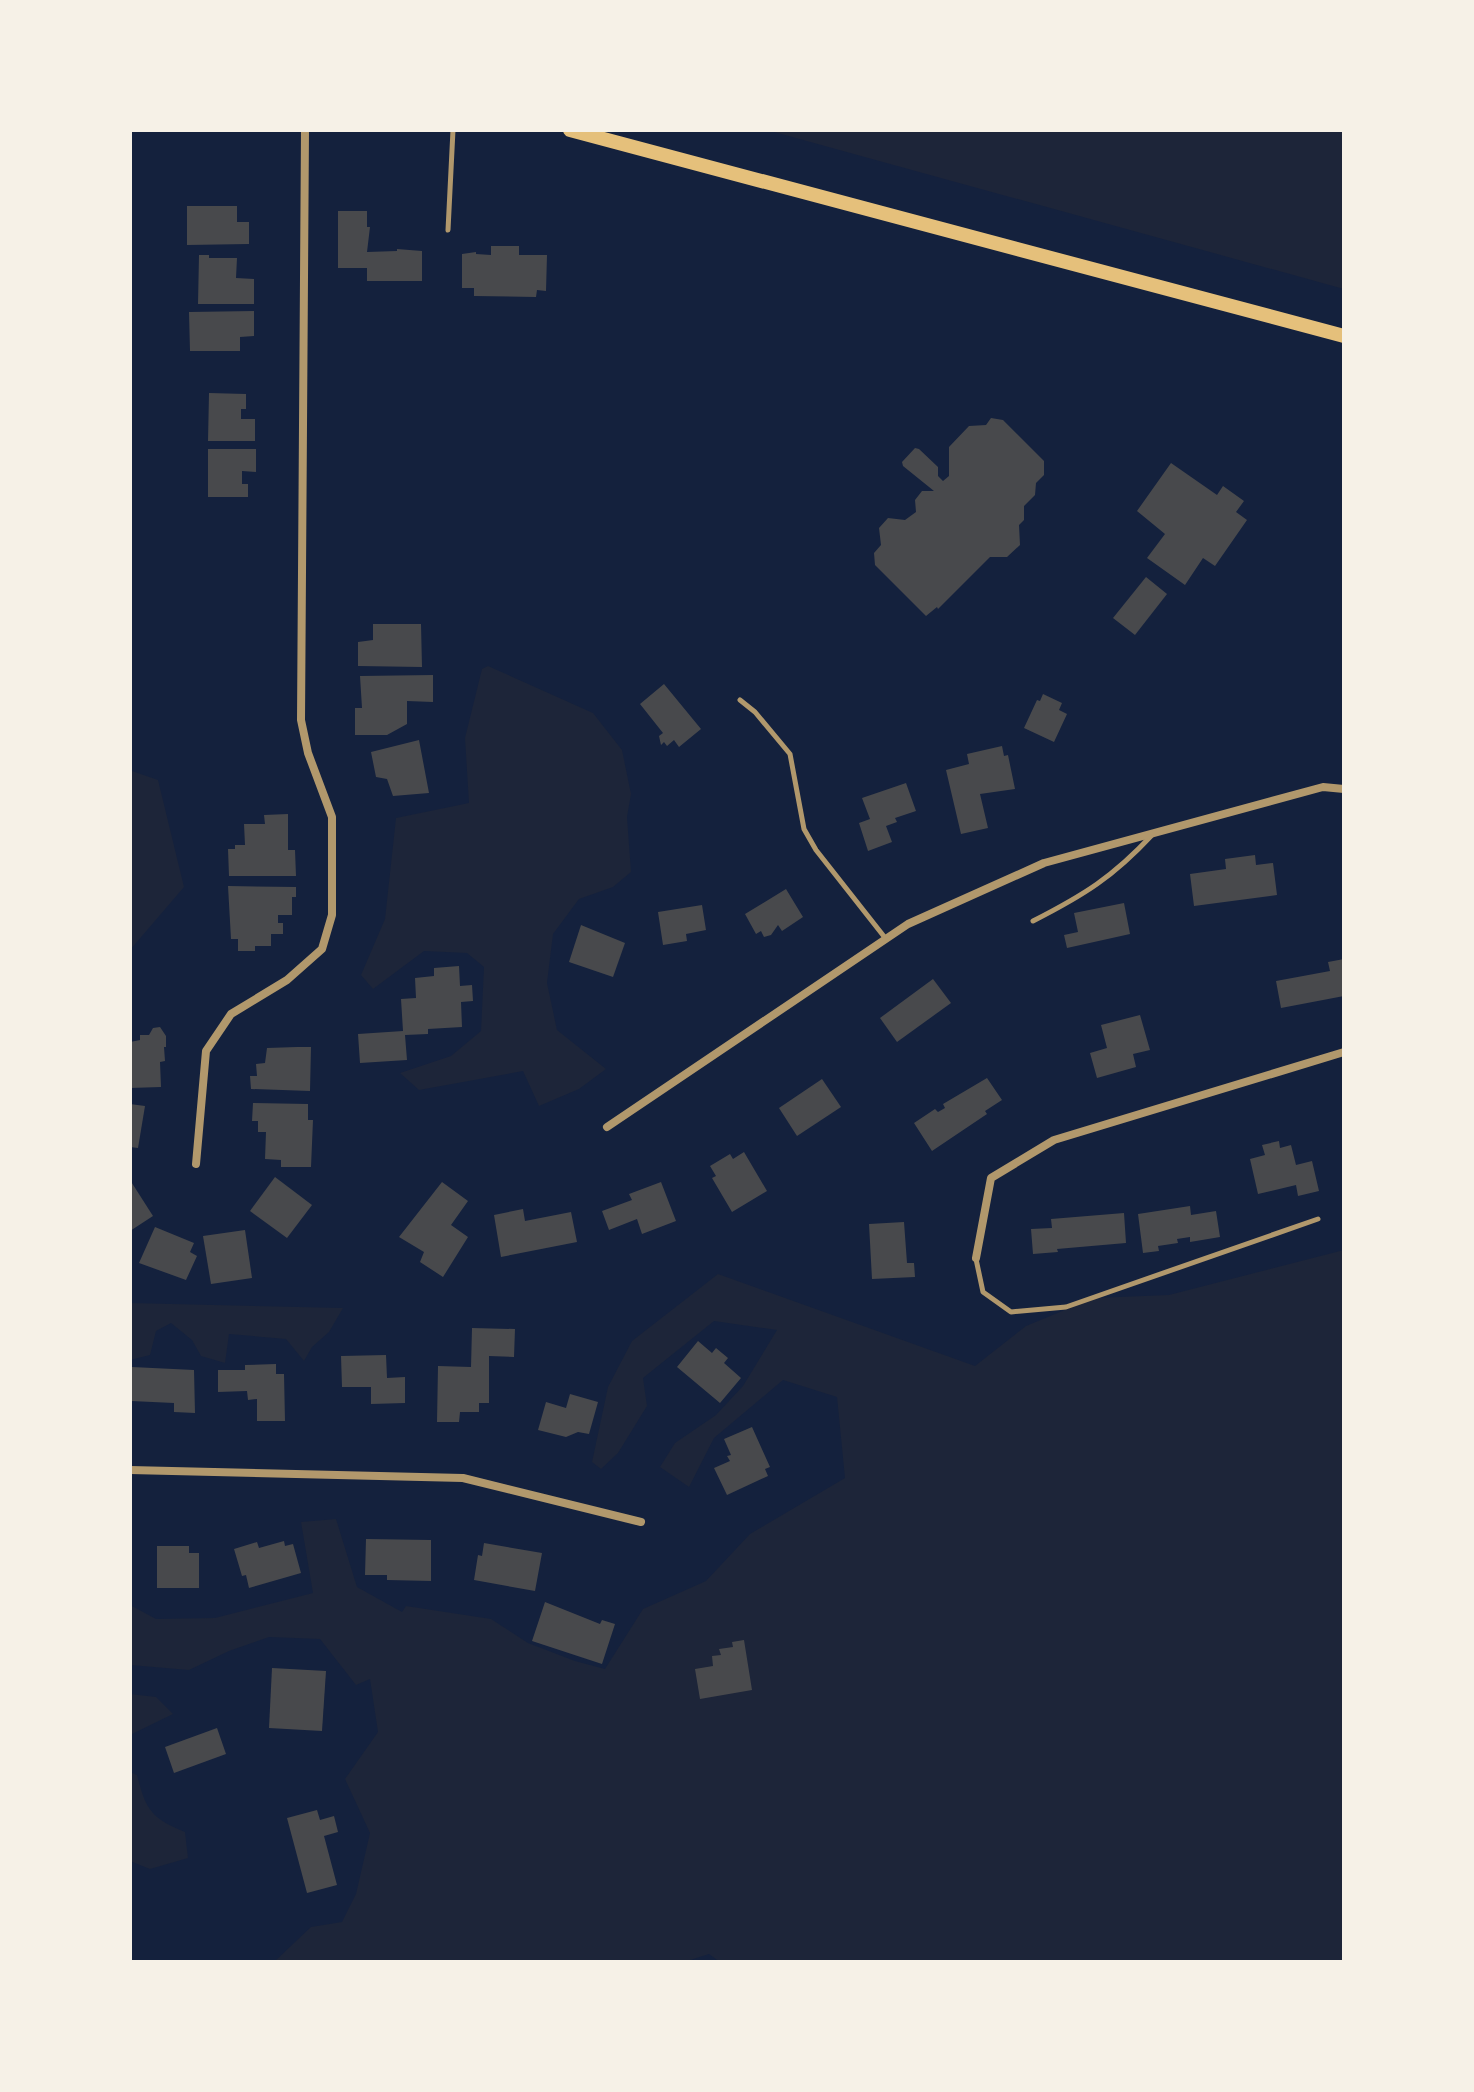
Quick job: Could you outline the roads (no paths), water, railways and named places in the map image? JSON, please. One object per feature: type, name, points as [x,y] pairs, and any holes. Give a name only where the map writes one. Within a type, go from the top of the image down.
[{"type":"main road","points":[[570,130],[1344,336]]},
{"type":"street","points":[[196,1164],[206,1051],[231,1014],[287,980],[322,949],[332,915],[332,817],[308,753],[301,720],[305,130]]},
{"type":"street","points":[[607,1127],[908,924],[1044,863],[1323,787],[1344,789]]},
{"type":"street","points":[[976,1258],[991,1178],[1054,1140],[1344,1052]]},
{"type":"street","points":[[130,1470],[463,1478],[641,1522]]},
{"type":"lane","points":[[448,230],[453,130]]},
{"type":"lane","points":[[740,700],[765,723],[790,754],[804,829],[816,850],[886,939]]},
{"type":"lane","points":[[1033,921],[1086,894],[1128,861],[1153,834]]},
{"type":"lane","points":[[976,1258],[983,1292],[1011,1312],[1066,1307],[1318,1219]]}]
